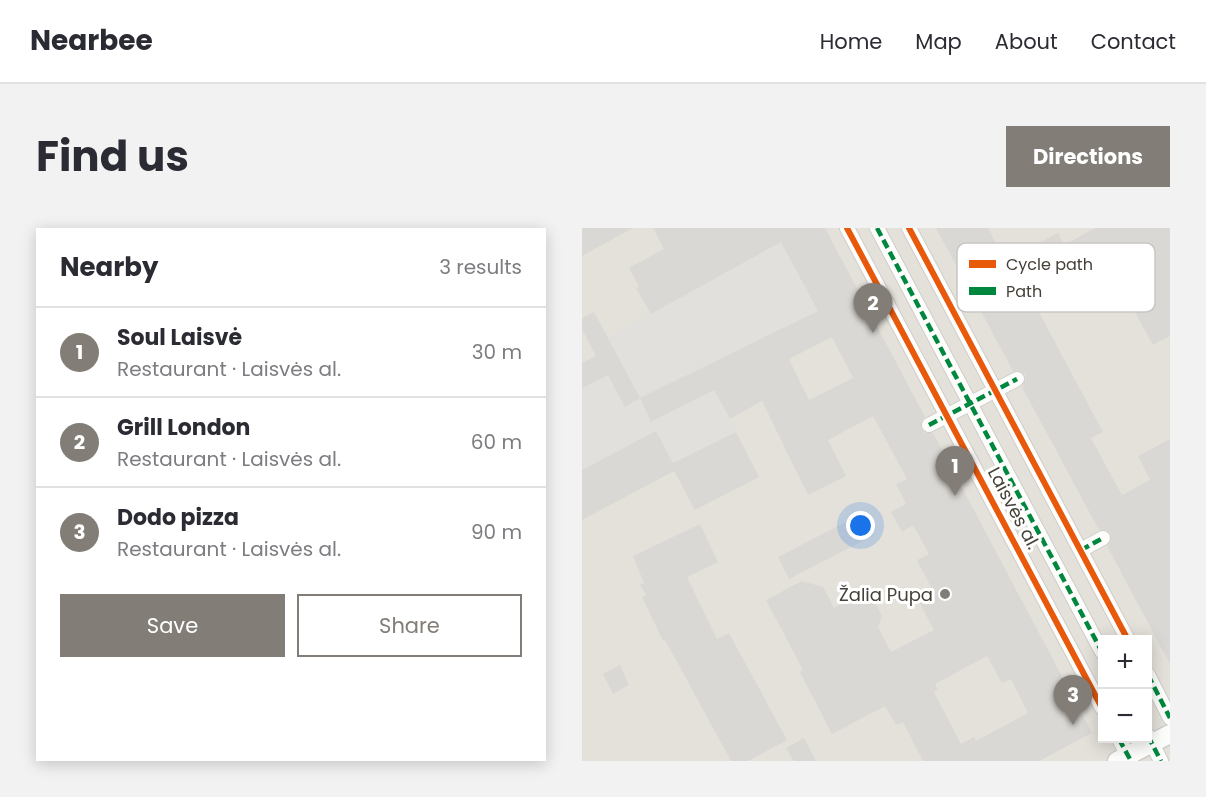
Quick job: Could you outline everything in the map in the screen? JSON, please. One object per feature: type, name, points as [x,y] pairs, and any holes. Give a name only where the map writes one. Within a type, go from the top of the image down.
[{"type":"street","name":"Laisvės al.","points":[[847,228],[1098,700]]},
{"type":"street","name":"Laisvės al.","points":[[877,228],[1098,644]]},
{"type":"street","points":[[909,228],[1126,635]]},
{"type":"street","points":[[929,425],[1017,379]]},
{"type":"street","points":[[1081,550],[1103,538]]},
{"type":"street","points":[[1152,683],[1170,718]]},
{"type":"street","points":[[1152,739],[1170,734]]},
{"type":"street","points":[[1120,743],[1125,759],[1145,743]]},
{"type":"street","points":[[1151,743],[1161,761]]},
{"type":"shaded area","points":[[582,228],[1170,228],[1170,761],[582,761]]},
{"type":"shaded area","points":[[782,242],[818,311],[640,399],[668,413],[715,390],[736,432],[673,463],[665,447],[648,435],[582,470],[582,388],[608,375],[625,407],[640,398],[607,337]]},
{"type":"building","points":[[582,228],[633,228],[582,256]]},
{"type":"building","points":[[653,228],[825,228],[925,417],[921,421],[921,429],[925,433],[933,433],[1092,733],[1039,761],[923,761],[903,722],[896,725],[885,706],[832,734],[800,672],[803,670],[766,600],[802,581],[823,587],[834,608],[868,590],[882,616],[878,627],[891,652],[934,630],[917,598],[932,589],[917,560],[929,554],[913,525],[902,532],[891,512],[906,504],[896,484],[907,479],[873,416],[828,440],[846,476],[808,495],[762,401],[730,419],[714,390],[651,422],[640,398],[818,311],[781,242],[651,314],[636,288],[639,286],[629,268],[664,249]],"holes":[[[832,337],[853,378],[809,400],[789,359]],[[987,656],[1002,683],[1011,679],[1028,713],[976,741],[974,737],[961,744],[934,692],[938,690],[935,684]]]},
{"type":"building","points":[[936,228],[988,228],[996,243],[957,243],[957,267]]},
{"type":"building","points":[[1095,228],[1170,228],[1170,336],[1153,345],[1135,312],[1155,312],[1155,243],[1068,243]]},
{"type":"building","points":[[1058,233],[1063,243],[1039,243]]},
{"type":"building","points":[[594,312],[640,398],[625,407],[608,375],[582,388],[582,363],[596,356],[582,329],[582,318]]},
{"type":"building","points":[[981,312],[1039,312],[1103,432],[1091,438],[1122,495],[1150,480],[1138,456],[1170,439],[1170,664],[1107,546],[1111,542],[1111,534],[1107,530],[1099,530],[1022,387],[1026,380],[1025,374],[1018,370],[1013,371]]},
{"type":"building","points":[[656,431],[673,463],[736,432],[759,477],[695,510],[674,471],[582,520],[582,470]]},
{"type":"building","points":[[863,513],[874,535],[789,579],[778,557]]},
{"type":"building","points":[[700,524],[718,562],[687,577],[717,639],[729,633],[787,740],[748,761],[731,761],[665,640],[663,641],[642,597],[646,595],[640,584],[644,583],[633,556]]},
{"type":"building","points":[[620,665],[629,685],[613,694],[603,674]]},
{"type":"building","points":[[804,738],[816,761],[794,761],[786,748]]},
{"type":"marked path","points":[[877,228],[1098,644]]},
{"type":"marked path","points":[[929,425],[1017,379]]},
{"type":"marked path","points":[[1081,550],[1103,538]]},
{"type":"marked path","points":[[1152,683],[1170,718]]},
{"type":"marked path","points":[[1121,743],[1131,761]]},
{"type":"marked path","points":[[1152,743],[1161,761]]},
{"type":"cycle path","points":[[847,228],[1098,700]]},
{"type":"cycle path","points":[[909,228],[1125,635]]},
{"type":"place","name":"Grill London","points":[[873,333]]},
{"type":"place","name":"Soul Laisvė","points":[[955,496]]},
{"type":"place","name":"Žalia Pupa","points":[[945,594]]},
{"type":"place","name":"Dodo pizza","points":[[1073,725]]}]
